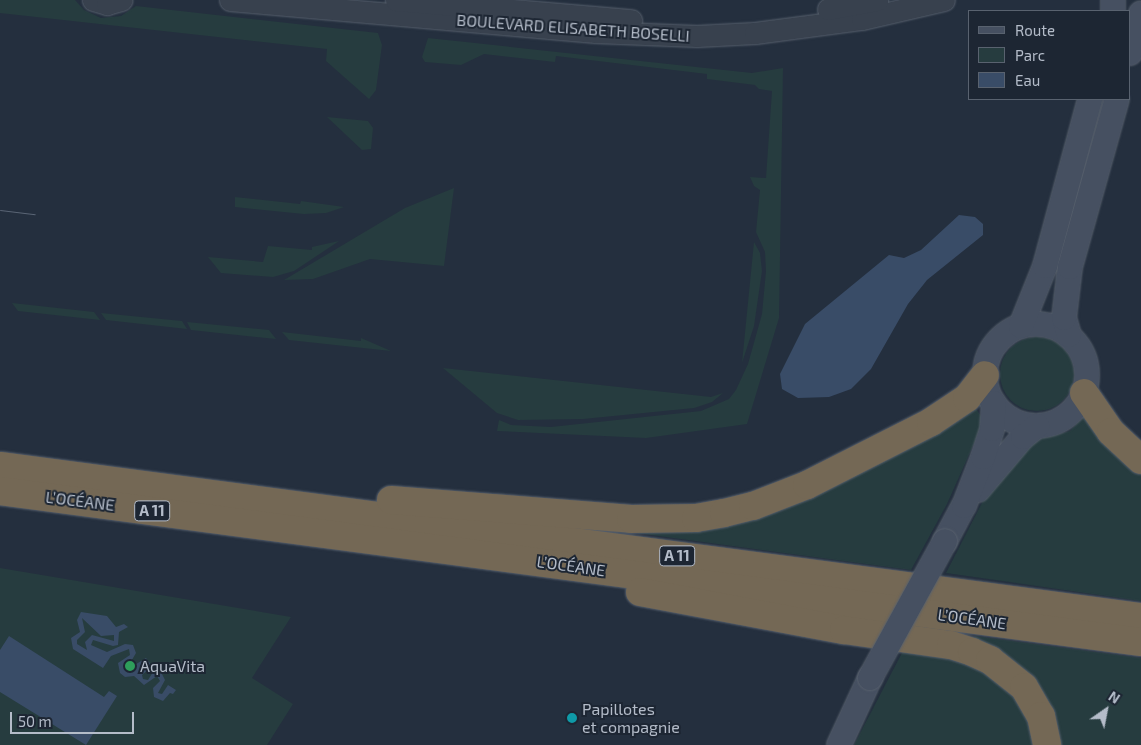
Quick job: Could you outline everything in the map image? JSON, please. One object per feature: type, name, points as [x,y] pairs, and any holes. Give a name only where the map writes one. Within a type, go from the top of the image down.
[{"type":"highway","points":[[213,494],[245,485],[597,518],[696,518],[753,506],[831,474],[952,409],[985,375]]},
{"type":"highway","points":[[1084,393],[1111,432],[1141,460]]},
{"type":"highway","name":"L’OCÉANE","points":[[0,466],[1141,617]]},
{"type":"highway","name":"L’OCÉANE","points":[[0,491],[1141,642]]},
{"type":"highway","points":[[547,563],[584,582],[844,630],[951,645],[972,652],[990,660],[1024,687],[1041,716],[1047,745]]},
{"type":"main road","points":[[1131,50],[1141,13]]},
{"type":"main road","points":[[1021,326],[1045,266],[1090,100]]},
{"type":"main road","points":[[1069,335],[1064,318],[1070,267],[1117,100]]},
{"type":"main road","points":[[838,742],[870,678],[964,506],[989,438],[994,403],[985,375],[993,348],[1002,336],[1021,326],[1049,325],[1069,335],[1078,345],[1087,365],[1084,393],[1066,417],[1038,426],[1016,444],[964,506]]},
{"type":"main road","points":[[994,403],[1012,419],[1038,426]]},
{"type":"street","points":[[93,0],[107,4],[121,0]]},
{"type":"street","name":"BOULEVARD ELISABETH BOSELLI","points":[[230,0],[595,32],[698,36],[754,33],[862,19],[944,0]]},
{"type":"street","points":[[396,0],[658,23],[740,20],[843,8],[877,0]]},
{"type":"green space","points":[[0,0],[75,0],[84,10],[101,18],[121,16],[136,6],[378,33],[382,45],[376,90],[369,99],[326,61],[327,49],[0,13]]},
{"type":"green space","points":[[428,38],[752,73],[783,68],[779,318],[747,424],[646,438],[497,431],[499,420],[511,425],[551,427],[701,411],[729,399],[736,390],[748,364],[762,314],[766,271],[765,252],[756,232],[760,190],[754,186],[750,177],[766,178],[772,91],[759,89],[755,85],[707,79],[707,74],[556,56],[555,62],[484,54],[461,65],[425,62],[422,57]]},
{"type":"green space","points":[[327,117],[368,121],[373,128],[371,149],[362,150]]},
{"type":"green space","points":[[454,188],[444,266],[370,259],[313,279],[284,280],[405,208]]},
{"type":"green space","points":[[235,197],[300,204],[301,201],[344,207],[326,213],[304,214],[235,207]]},
{"type":"green space","points":[[339,241],[294,271],[273,277],[221,273],[208,257],[263,262],[268,246],[312,250],[312,247]]},
{"type":"green space","points":[[754,242],[760,253],[762,271],[754,326],[742,363]]},
{"type":"green space","points":[[12,303],[94,312],[100,320],[18,311]]},
{"type":"green space","points":[[101,313],[182,321],[187,329],[106,320]]},
{"type":"green space","points":[[187,322],[269,330],[276,339],[191,330]]},
{"type":"green space","points":[[282,332],[361,341],[361,338],[391,351],[289,340]]},
{"type":"green space","points":[[1030,337],[1044,337],[1058,343],[1068,353],[1074,367],[1074,381],[1068,395],[1058,405],[1044,411],[1030,411],[1016,405],[1006,395],[1000,381],[1000,367],[1006,353],[1016,343]]},
{"type":"green space","points":[[443,368],[711,397],[723,393],[712,402],[694,408],[583,419],[518,420],[497,413]]},
{"type":"green space","points":[[974,406],[981,416],[980,430],[947,504],[911,570],[570,524],[680,526]]},
{"type":"green space","points":[[1086,414],[1141,469],[1141,601],[946,573],[984,499],[1028,442],[1070,431]]},
{"type":"green space","name":"AquaVita","points":[[0,568],[291,617],[252,678],[293,704],[267,745],[0,745]]},
{"type":"green space","points":[[975,636],[1141,658],[1141,745],[1053,745],[971,640]]},
{"type":"green space","points":[[904,649],[969,664],[998,680],[1016,696],[1030,720],[1036,745],[854,745]]},
{"type":"water","points":[[959,215],[975,217],[983,224],[983,235],[927,280],[908,304],[871,369],[851,389],[829,397],[798,398],[782,389],[780,374],[805,324],[889,255],[904,258],[921,250]]},
{"type":"water","points":[[81,612],[107,616],[116,627],[124,624],[128,627],[119,632],[118,645],[113,646],[93,640],[91,645],[107,652],[125,644],[133,645],[136,653],[129,665],[133,666],[146,658],[152,666],[142,675],[143,679],[148,680],[153,672],[161,672],[165,680],[158,693],[162,694],[168,685],[176,690],[173,694],[170,693],[163,701],[154,697],[153,688],[160,681],[157,676],[144,685],[134,676],[125,677],[120,673],[118,663],[130,655],[129,649],[111,656],[103,668],[73,649],[71,638],[80,632],[77,620]],"holes":[[[82,618],[101,636],[114,635],[114,641],[92,635],[85,642],[87,650],[77,644],[77,640],[85,632]]]},
{"type":"water","points":[[9,636],[104,697],[109,691],[117,696],[86,745],[0,692],[0,650]]},
{"type":"tram line","points":[[0,210],[35,214]]},
{"type":"place","name":"AquaVita","points":[[130,666]]},
{"type":"place","name":"Papillotes et compagnie","points":[[572,718]]}]
